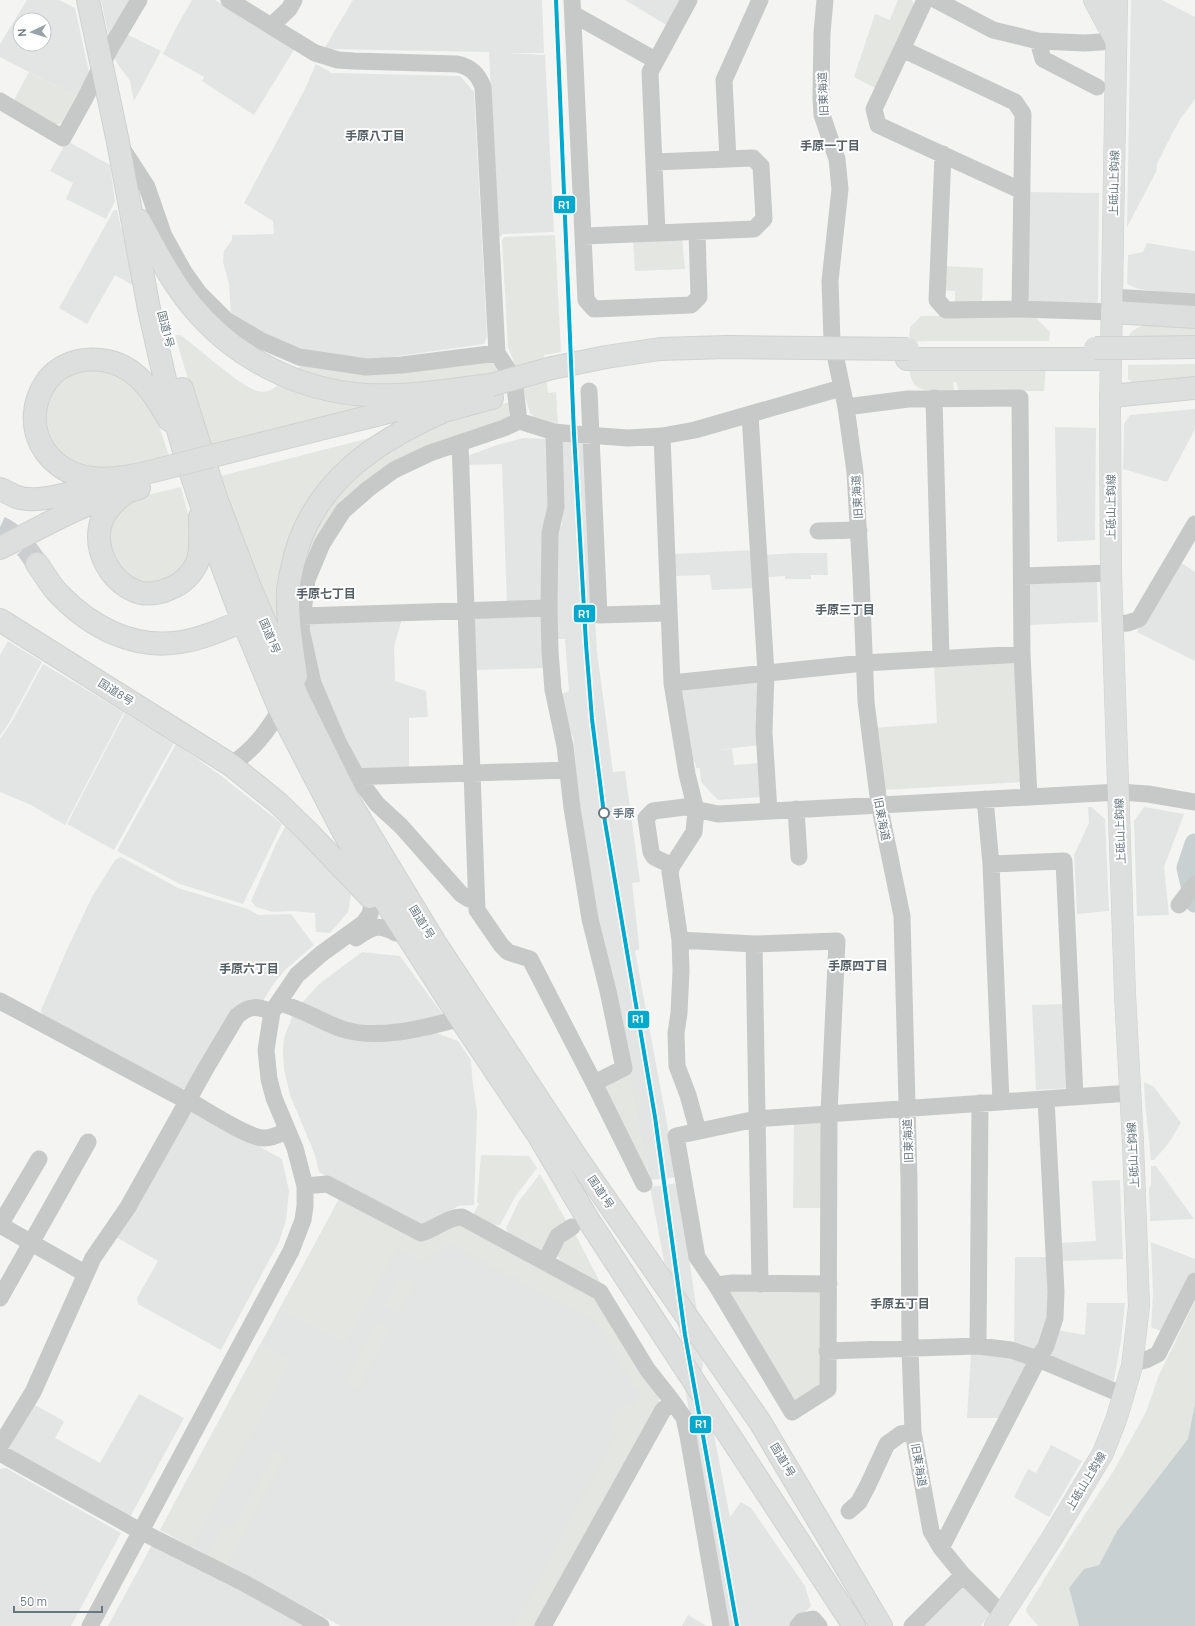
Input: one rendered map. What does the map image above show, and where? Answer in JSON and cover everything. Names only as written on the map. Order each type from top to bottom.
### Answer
[{"type":"highway","name":"国道1号","points":[[88,0],[118,142],[152,324],[170,402],[178,468],[201,504],[252,617],[344,833],[378,900],[537,1133],[590,1221],[854,1626]]},
{"type":"highway","name":"国道1号","points":[[118,142],[172,352],[200,450],[231,538],[252,617]]},
{"type":"highway","points":[[139,220],[175,282],[191,305],[208,324],[227,342],[249,357],[292,379],[314,387],[340,393],[368,395],[492,391]]},
{"type":"highway","points":[[1112,304],[1195,317]]},
{"type":"highway","points":[[290,705],[288,590],[292,565],[299,542],[310,518],[334,485],[356,462],[374,448],[395,435],[440,413],[492,391],[560,366],[660,349],[727,347],[908,354],[1131,353],[1195,358]]},
{"type":"highway","points":[[1131,353],[1195,347]]},
{"type":"highway","points":[[137,482],[91,478],[78,475],[66,470],[54,462],[44,451],[38,438],[35,423],[35,409],[39,394],[46,383],[64,366],[78,361],[92,359],[116,364],[129,370],[150,390],[171,423],[178,468]]},
{"type":"highway","points":[[1111,396],[1195,388]]},
{"type":"highway","points":[[214,463],[492,391]]},
{"type":"highway","points":[[0,548],[137,482],[178,468],[214,463],[440,413]]},
{"type":"highway","points":[[0,489],[18,498],[32,499],[137,482]]},
{"type":"highway","points":[[137,482],[110,508],[100,525],[99,538],[102,555],[113,576],[136,592],[152,593],[164,591],[177,586],[189,574],[197,562],[201,504]]},
{"type":"highway","points":[[37,564],[57,592],[80,614],[106,631],[131,640],[156,643],[181,642],[206,635],[252,617]]},
{"type":"highway","name":"国道8号","points":[[0,620],[231,765],[277,802],[378,900]]},
{"type":"highway","name":"国道1号","points":[[290,705],[347,777],[349,801],[434,941],[579,1161],[760,1422],[881,1626]]},
{"type":"highway","points":[[392,871],[394,884],[393,895],[378,900],[396,933],[532,1136],[561,1173]]},
{"type":"main road","points":[[1094,0],[1116,41]]},
{"type":"main road","name":"上砥山上鈎線","points":[[1004,1622],[1103,1453],[1125,1394],[1133,1364],[1139,1306],[1111,574],[1111,396],[1117,0]]},
{"type":"street","points":[[0,101],[63,138],[102,66],[110,47],[139,0]]},
{"type":"street","points":[[229,0],[314,53],[338,60],[457,64],[465,66],[473,71],[480,79],[483,88],[497,353],[514,379],[519,422]]},
{"type":"street","points":[[271,26],[289,9],[294,0]]},
{"type":"street","points":[[657,233],[650,72],[655,60],[689,0]]},
{"type":"street","points":[[728,159],[724,80],[760,0]]},
{"type":"street","name":"旧東海道","points":[[825,0],[822,33],[820,98],[822,115],[837,159],[840,189],[830,281],[832,340],[846,407],[855,472],[859,530],[866,702],[879,804],[902,916],[910,1223],[910,1348],[913,1432],[931,1531],[941,1548],[1004,1622]]},
{"type":"street","points":[[925,0],[874,109],[878,125],[1022,191]]},
{"type":"street","points":[[936,0],[993,30],[1038,41],[1085,44],[1116,41]]},
{"type":"street","points":[[572,7],[655,60]]},
{"type":"street","points":[[572,7],[586,300],[594,309],[691,305],[699,296],[697,232]]},
{"type":"street","points":[[1038,41],[1043,59],[1097,87]]},
{"type":"street","points":[[902,49],[1015,102],[1023,114],[1020,309]]},
{"type":"street","points":[[118,142],[147,187],[164,236],[184,272],[195,288],[226,320],[262,341],[299,357],[366,367],[402,365],[497,353]]},
{"type":"street","points":[[943,154],[937,300],[946,310],[1020,309],[1112,304],[1195,302]]},
{"type":"street","points":[[584,236],[754,229],[764,220],[761,166],[753,158],[654,162]]},
{"type":"street","points":[[476,900],[469,899],[461,894],[401,826],[347,777],[338,742],[313,683],[301,629],[307,580],[322,544],[343,511],[368,489],[394,470],[430,453],[519,422],[554,432],[591,436],[628,438],[662,436],[695,430],[841,388]]},
{"type":"street","points":[[589,391],[599,615],[669,613]]},
{"type":"street","points":[[934,398],[941,658]]},
{"type":"street","points":[[846,407],[908,399],[1020,398],[1022,654],[1029,797]]},
{"type":"street","points":[[750,415],[766,673],[764,732],[769,811]]},
{"type":"street","points":[[554,432],[556,507],[550,533],[549,608],[553,690],[565,746],[572,808],[590,920],[608,991],[624,1068],[594,1083]]},
{"type":"street","points":[[662,436],[672,683],[687,774],[696,810],[694,832],[671,873],[680,940],[681,971],[679,1013],[676,1033],[677,1066],[688,1095],[698,1131]]},
{"type":"street","points":[[460,443],[477,910],[501,945],[508,952],[530,959],[644,1184]]},
{"type":"street","points":[[1112,624],[1128,623],[1139,619],[1195,524]]},
{"type":"street","points":[[818,531],[859,530]]},
{"type":"street","points":[[1022,576],[1111,574]]},
{"type":"street","points":[[302,616],[549,608]]},
{"type":"street","points":[[672,683],[864,663],[1022,654]]},
{"type":"street","points":[[231,765],[255,746],[290,705]]},
{"type":"street","points":[[347,777],[568,770]]},
{"type":"street","points":[[671,873],[651,852],[646,818],[653,811],[685,807],[718,814],[1119,792],[1148,794],[1195,802]]},
{"type":"street","points":[[985,799],[991,864],[1001,1102]]},
{"type":"street","points":[[796,809],[799,857]]},
{"type":"street","points":[[991,864],[1064,861],[1075,1097]]},
{"type":"street","points":[[1179,905],[1195,884]]},
{"type":"street","points":[[90,1626],[291,1251],[303,1220],[305,1186],[295,1148],[274,1098],[267,1070],[266,1050],[276,1014],[297,975],[321,954],[364,924],[378,900]]},
{"type":"street","points":[[276,1014],[303,980],[370,928],[387,928],[396,933]]},
{"type":"street","points":[[680,940],[754,944],[837,941],[829,1113],[828,1389],[792,1412],[716,1285],[697,1257],[676,1136],[756,1119],[829,1113],[1130,1093]]},
{"type":"street","points":[[754,944],[760,1284]]},
{"type":"street","points":[[0,1001],[193,1103],[253,1137],[265,1138],[287,1131]]},
{"type":"street","points":[[0,1446],[33,1392],[93,1258],[128,1208],[187,1101],[237,1016],[245,1009],[260,1007],[276,1014],[361,1032],[400,1032],[422,1029],[454,1020]]},
{"type":"street","points":[[941,1548],[1046,1346],[1055,1318],[1056,1292],[1046,1099]]},
{"type":"street","points":[[978,1346],[980,1103]]},
{"type":"street","points":[[0,1298],[88,1142]]},
{"type":"street","points":[[39,1160],[0,1225],[86,1274]]},
{"type":"street","points":[[305,1186],[327,1184],[421,1233],[427,1232],[454,1217],[462,1217],[600,1292],[647,1370],[684,1418],[721,1626]]},
{"type":"street","points":[[545,1262],[558,1236],[572,1227]]},
{"type":"street","points":[[1133,1364],[1158,1354],[1195,1281]]},
{"type":"street","points":[[716,1285],[732,1283],[829,1284]]},
{"type":"street","points":[[827,1351],[978,1346],[1011,1350],[1038,1359],[1111,1390],[1125,1394]]},
{"type":"street","points":[[543,1626],[663,1410],[673,1402]]},
{"type":"street","points":[[849,1511],[859,1502],[887,1444],[901,1434],[913,1432]]},
{"type":"street","points":[[0,1454],[140,1531],[244,1583],[321,1626]]},
{"type":"street","points":[[912,1626],[963,1575]]},
{"type":"street","points":[[798,1626],[802,1621],[813,1619],[819,1626]]},
{"type":"shaded area","points":[[27,0],[59,0],[75,8],[89,72],[76,96],[0,57],[0,44],[12,24],[12,52],[52,52],[52,12],[20,12]]},
{"type":"shaded area","points":[[101,0],[132,0],[109,38]]},
{"type":"shaded area","points":[[192,0],[215,0],[295,48],[254,115],[202,81],[204,77],[163,54]]},
{"type":"shaded area","points":[[353,0],[542,0],[544,53],[508,53],[545,55],[554,232],[503,234],[500,237],[498,235],[489,52],[324,49]]},
{"type":"shaded area","points":[[625,0],[683,0],[668,26]]},
{"type":"shaded area","points":[[898,0],[912,0],[915,8],[877,89],[854,77],[875,14],[890,20]]},
{"type":"shaded area","points":[[1131,0],[1162,0],[1195,17],[1195,99],[1181,118],[1172,134],[1157,164],[1156,172],[1127,227]]},
{"type":"shaded area","points":[[124,33],[161,51],[134,101],[130,81],[117,63],[113,53]]},
{"type":"shaded area","points":[[316,64],[332,73],[460,76],[474,92],[487,336],[484,344],[385,358],[354,359],[290,347],[231,316],[229,284],[223,262],[224,251],[232,240],[232,235],[274,234],[273,221],[244,203],[305,89]]},
{"type":"shaded area","points":[[29,72],[76,96],[61,123],[55,125],[13,102]]},
{"type":"shaded area","points":[[67,141],[110,165],[115,201],[106,219],[66,199],[73,183],[50,171]]},
{"type":"shaded area","points":[[1027,192],[1099,193],[1098,302],[1094,305],[1032,304],[1026,296]]},
{"type":"shaded area","points":[[114,210],[117,210],[121,228],[129,241],[136,287],[115,275],[87,324],[59,308]]},
{"type":"shaded area","points":[[555,235],[561,352],[544,355],[548,393],[556,392],[558,425],[538,420],[530,413],[517,370],[508,347],[502,240],[504,237]]},
{"type":"shaded area","points":[[682,238],[685,269],[635,271],[633,240]]},
{"type":"shaded area","points":[[1147,243],[1195,251],[1195,296],[1138,289],[1127,284],[1128,255],[1143,252]]},
{"type":"shaded area","points":[[943,266],[983,268],[982,304],[955,305],[955,291],[942,290]]},
{"type":"shaded area","points":[[1033,315],[1050,332],[1049,341],[909,342],[910,327],[921,316]]},
{"type":"shaded area","points":[[1150,323],[1195,327],[1195,340],[1128,340],[1130,333],[1139,327]]},
{"type":"shaded area","points":[[175,335],[180,335],[233,376],[254,390],[262,392],[268,391],[281,382],[392,404],[209,451]]},
{"type":"shaded area","points":[[490,362],[495,365],[502,375],[390,392],[293,372],[306,364]]},
{"type":"shaded area","points":[[1195,364],[1195,382],[1136,385],[1128,379],[1128,365]]},
{"type":"shaded area","points":[[1046,365],[1044,391],[959,391],[956,382],[953,382],[954,390],[923,390],[914,383],[909,366]]},
{"type":"shaded area","points":[[94,367],[129,378],[153,409],[171,461],[136,470],[76,467],[49,442],[43,416],[49,394],[67,374]]},
{"type":"shaded area","points":[[510,402],[509,416],[505,421],[363,488],[300,576],[312,538],[333,500],[348,484],[378,457],[446,421]]},
{"type":"shaded area","points":[[1195,409],[1195,429],[1167,482],[1123,469],[1124,424],[1130,415]]},
{"type":"shaded area","points":[[1055,427],[1096,428],[1095,540],[1057,542]]},
{"type":"shaded area","points":[[378,436],[321,491],[281,642],[217,477]]},
{"type":"shaded area","points":[[523,438],[548,439],[550,509],[543,600],[507,605],[502,464],[467,465],[467,461],[470,455],[497,445]]},
{"type":"shaded area","points":[[558,439],[585,442],[597,652],[613,772],[625,771],[640,882],[632,883],[639,944],[639,949],[635,951],[677,1177],[650,1180],[593,912],[583,836],[573,736],[567,726],[562,694],[569,691],[565,639],[556,639],[556,526],[562,525]]},
{"type":"shaded area","points":[[181,487],[190,522],[192,547],[186,562],[176,574],[159,583],[139,583],[115,569],[105,534],[108,523],[127,504],[147,495]]},
{"type":"shaded area","points":[[753,550],[755,588],[712,590],[710,575],[674,576],[673,554]]},
{"type":"shaded area","points":[[827,553],[828,575],[811,575],[811,579],[785,579],[785,576],[765,577],[764,555]]},
{"type":"shaded area","points":[[1180,562],[1195,572],[1195,661],[1137,632]]},
{"type":"shaded area","points":[[1097,579],[1098,622],[1027,625],[1027,584]]},
{"type":"shaded area","points":[[540,615],[544,617],[546,668],[474,670],[473,621],[477,616]]},
{"type":"shaded area","points":[[402,619],[394,646],[395,681],[426,691],[428,717],[409,718],[409,769],[361,770],[324,699],[307,627],[311,622]]},
{"type":"shaded area","points":[[8,641],[42,662],[9,723],[0,736],[0,655]]},
{"type":"shaded area","points":[[1014,660],[1022,782],[883,790],[875,728],[937,723],[934,664]]},
{"type":"shaded area","points":[[43,664],[124,712],[65,825],[31,805],[0,792],[0,739],[11,723]]},
{"type":"shaded area","points":[[756,679],[761,683],[760,745],[717,750],[732,749],[734,765],[760,763],[762,797],[718,800],[701,782],[700,768],[696,768],[695,762],[691,761],[679,692],[682,687]]},
{"type":"shaded area","points":[[125,713],[174,743],[114,850],[67,824]]},
{"type":"shaded area","points":[[176,744],[220,775],[282,824],[243,904],[180,884],[117,851]]},
{"type":"shaded area","points":[[1088,807],[1091,807],[1105,819],[1109,911],[1077,914],[1074,855],[1089,823]]},
{"type":"shaded area","points":[[1144,807],[1184,814],[1164,867],[1169,915],[1137,916],[1134,821]]},
{"type":"shaded area","points":[[286,825],[345,883],[342,885],[351,895],[348,912],[330,933],[316,932],[315,913],[292,911],[273,912],[256,907],[251,901]]},
{"type":"shaded area","points":[[121,857],[178,888],[248,909],[258,915],[291,914],[314,945],[284,971],[272,986],[263,1001],[248,1002],[188,1087],[178,1090],[43,1016],[41,1010],[69,945],[92,897],[115,860]]},
{"type":"shaded area","points":[[362,952],[400,956],[443,1015],[412,1025],[354,1026],[300,1005],[319,984]]},
{"type":"shaded area","points":[[1066,1004],[1071,1088],[1036,1090],[1032,1005]]},
{"type":"shaded area","points":[[293,1014],[304,1018],[436,1033],[458,1041],[471,1060],[477,1112],[474,1205],[458,1206],[428,1224],[418,1226],[319,1172],[315,1155],[290,1095],[284,1069],[284,1038]]},
{"type":"shaded area","points":[[630,1071],[649,1178],[604,1089],[605,1083]]},
{"type":"shaded area","points":[[1144,1082],[1154,1087],[1181,1123],[1168,1144],[1154,1160],[1151,1160]]},
{"type":"shaded area","points":[[194,1110],[282,1159],[289,1191],[286,1220],[279,1242],[221,1350],[138,1304],[137,1298],[158,1261],[116,1237],[138,1207],[190,1111]]},
{"type":"shaded area","points":[[820,1120],[823,1123],[824,1208],[793,1208],[794,1122]]},
{"type":"shaded area","points":[[481,1155],[529,1156],[537,1168],[515,1197],[500,1225],[491,1225],[473,1215],[479,1204],[477,1202]]},
{"type":"shaded area","points":[[1151,1166],[1156,1166],[1194,1219],[1150,1221],[1149,1189],[1151,1185]]},
{"type":"shaded area","points":[[540,1174],[568,1224],[546,1248],[536,1251],[511,1238],[506,1228],[519,1201]]},
{"type":"shaded area","points":[[1120,1180],[1123,1259],[1060,1261],[1059,1243],[1096,1241],[1092,1181]]},
{"type":"shaded area","points":[[678,1183],[697,1312],[703,1364],[701,1378],[712,1424],[730,1517],[741,1502],[751,1508],[805,1586],[811,1606],[791,1626],[727,1626],[685,1388],[689,1385],[684,1351],[676,1319],[669,1270],[664,1261],[650,1187]]},
{"type":"shaded area","points":[[340,1197],[423,1242],[453,1223],[595,1299],[638,1372],[658,1395],[536,1626],[341,1626],[160,1530]]},
{"type":"shaded area","points":[[340,1197],[423,1242],[453,1223],[462,1224],[595,1299],[638,1372],[658,1395],[660,1407],[536,1626],[514,1626],[617,1433],[608,1427],[620,1406],[622,1407],[624,1403],[634,1407],[642,1392],[632,1386],[633,1384],[596,1322],[450,1244],[423,1261],[397,1248],[346,1342],[343,1342],[279,1309],[286,1297],[289,1296]]},
{"type":"shaded area","points":[[574,1232],[600,1282],[560,1261],[556,1252],[560,1245]]},
{"type":"shaded area","points":[[1151,1242],[1195,1259],[1195,1272],[1186,1286],[1163,1332],[1151,1327],[1153,1294]]},
{"type":"shaded area","points":[[1015,1257],[1050,1257],[1051,1300],[1038,1350],[1014,1346]]},
{"type":"shaded area","points":[[405,1279],[415,1283],[399,1313],[386,1305],[398,1282]]},
{"type":"shaded area","points":[[730,1289],[818,1290],[822,1293],[822,1385],[795,1404],[727,1293]]},
{"type":"shaded area","points":[[1195,1301],[1195,1404],[1189,1439],[1117,1531],[1099,1565],[1084,1569],[1069,1588],[1079,1626],[1038,1626],[1027,1613],[1026,1609],[1070,1537],[1113,1472],[1146,1412],[1159,1375]]},
{"type":"shaded area","points":[[1087,1303],[1125,1303],[1121,1341],[1113,1385],[1048,1355],[1057,1330],[1085,1335]]},
{"type":"shaded area","points":[[377,1322],[390,1329],[358,1388],[345,1381]]},
{"type":"shaded area","points":[[260,1344],[291,1361],[191,1547],[160,1530]]},
{"type":"shaded area","points":[[971,1352],[1027,1361],[1029,1367],[1002,1418],[967,1418]]},
{"type":"shaded area","points":[[139,1394],[184,1418],[129,1519],[10,1453],[8,1445],[33,1404],[64,1422],[55,1438],[100,1463]]},
{"type":"shaded area","points":[[1195,1404],[1195,1626],[1079,1626],[1069,1588],[1084,1569],[1099,1565],[1117,1531],[1188,1439]]},
{"type":"shaded area","points":[[1051,1445],[1082,1461],[1049,1517],[1014,1497],[1028,1469],[1036,1473]]},
{"type":"shaded area","points":[[275,1451],[285,1456],[227,1566],[207,1556],[224,1525],[233,1529]]},
{"type":"shaded area","points":[[6,1468],[121,1533],[71,1626],[0,1626],[0,1469]]},
{"type":"shaded area","points":[[152,1545],[201,1569],[306,1626],[108,1626]]},
{"type":"shaded area","points":[[961,1582],[992,1610],[981,1626],[918,1626]]},
{"type":"shaded area","points":[[688,1615],[707,1626],[682,1626]]},
{"type":"waterway","points":[[1195,844],[1187,868],[1195,902]]},
{"type":"tunnel","points":[[0,527],[12,534],[21,542],[37,564]]},
{"type":"transit line","name":"R1","points":[[556,0],[574,434],[586,644],[592,719],[605,822],[655,1117],[685,1335],[737,1626]]},
{"type":"place","name":"手原","points":[[604,813]]},
{"type":"district","name":"手原八丁目","points":[[375,136]]},
{"type":"district","name":"手原一丁目","points":[[830,146]]},
{"type":"district","name":"手原七丁目","points":[[326,594]]},
{"type":"district","name":"手原三丁目","points":[[845,610]]},
{"type":"district","name":"手原四丁目","points":[[858,966]]},
{"type":"district","name":"手原六丁目","points":[[249,969]]},
{"type":"district","name":"手原五丁目","points":[[900,1304]]}]
